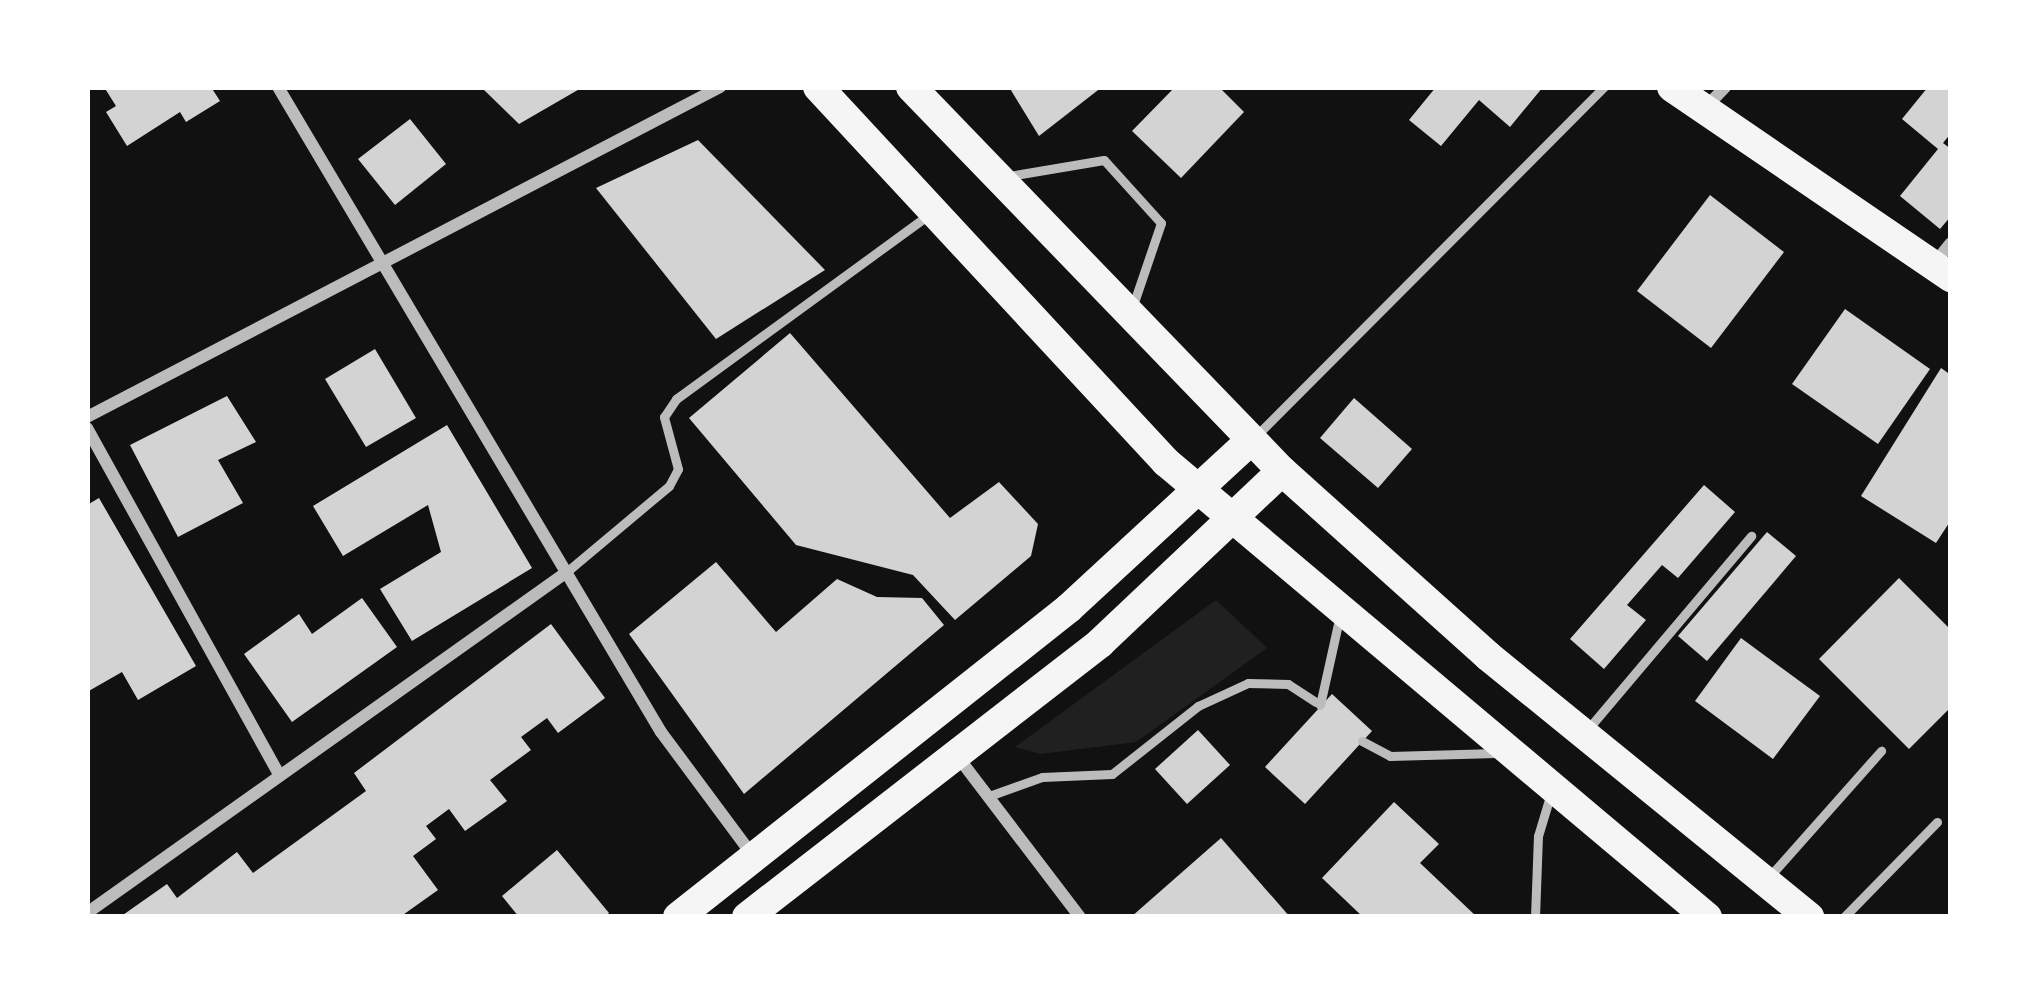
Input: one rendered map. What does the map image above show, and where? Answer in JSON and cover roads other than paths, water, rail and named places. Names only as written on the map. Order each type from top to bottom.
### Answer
[{"type":"main road","points":[[818,87],[930,214],[1200,492],[1551,793],[1707,917]]},
{"type":"main road","points":[[911,87],[1129,319],[1282,471],[1583,734],[1808,917]]},
{"type":"main road","points":[[1672,87],[1715,98],[1945,262]]},
{"type":"main road","points":[[678,917],[1069,608],[1250,441]]},
{"type":"main road","points":[[747,917],[1100,644],[1282,471]]},
{"type":"street","points":[[278,87],[661,732],[754,858]]},
{"type":"street","points":[[87,416],[381,258],[720,87]]},
{"type":"street","points":[[87,428],[278,773]]},
{"type":"street","points":[[87,913],[564,574]]},
{"type":"street","points":[[958,757],[1080,917]]},
{"type":"lane","points":[[1250,441],[1604,87]]},
{"type":"lane","points":[[995,178],[1103,160],[1162,223],[1129,319]]},
{"type":"lane","points":[[564,574],[669,486],[678,469],[664,417],[676,399],[930,214]]},
{"type":"lane","points":[[1583,734],[1751,536]]},
{"type":"lane","points":[[989,796],[1042,776],[1112,774],[1198,706],[1248,682],[1288,684],[1319,704],[1340,613]]},
{"type":"lane","points":[[1362,741],[1390,756],[1505,753]]},
{"type":"lane","points":[[1765,882],[1881,751]]},
{"type":"lane","points":[[1535,917],[1538,836],[1551,793]]},
{"type":"lane","points":[[1844,917],[1936,822]]}]
